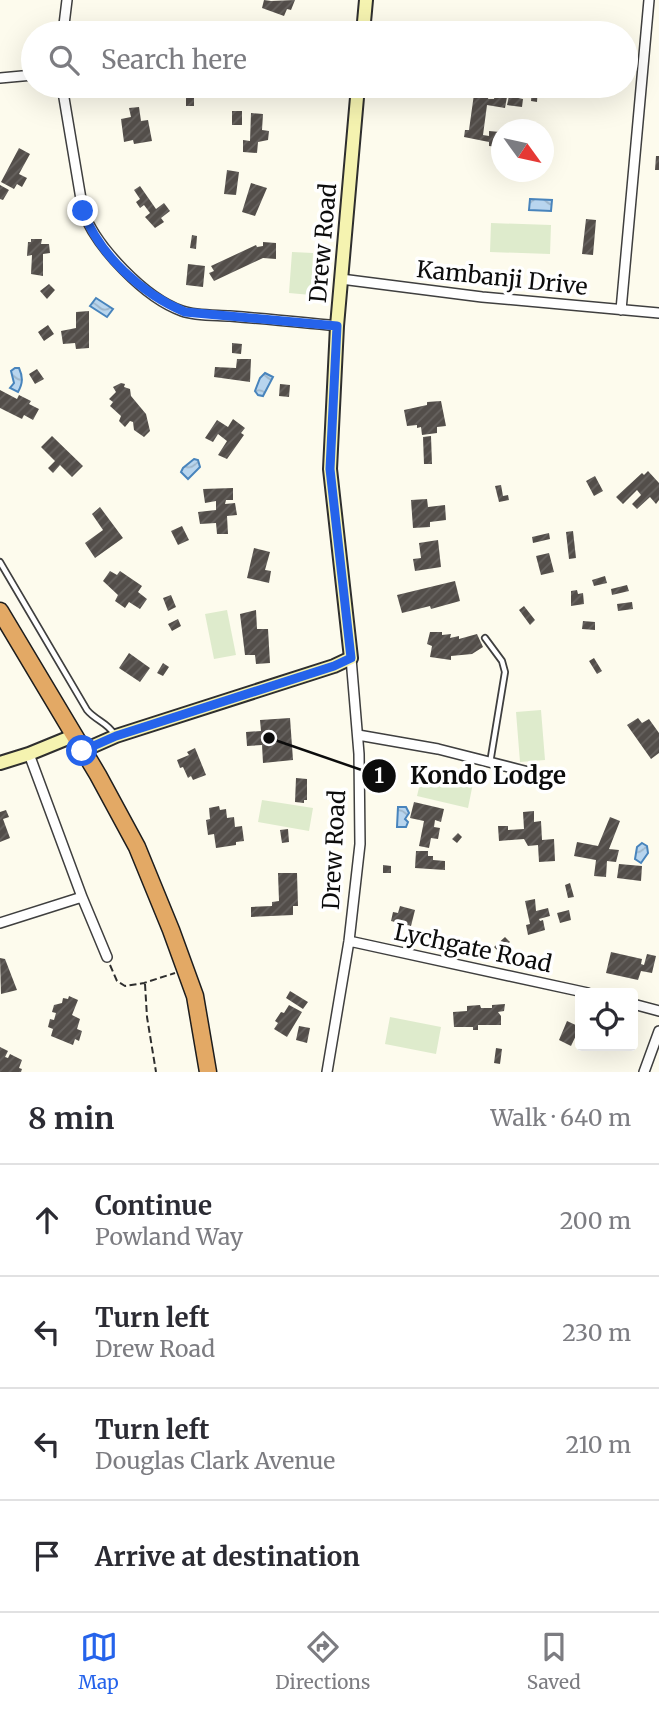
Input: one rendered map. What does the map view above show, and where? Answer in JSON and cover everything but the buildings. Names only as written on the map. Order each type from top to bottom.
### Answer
[{"type":"highway","points":[[0,611],[137,847],[195,996],[208,1072]]},
{"type":"street","points":[[64,21],[67,0]]},
{"type":"street","points":[[364,21],[366,0]]},
{"type":"street","points":[[621,310],[649,0]]},
{"type":"street","points":[[0,78],[21,76]]},
{"type":"street","points":[[64,98],[83,211],[88,225],[103,248],[124,271],[170,306],[185,312],[337,326]]},
{"type":"street","name":"Drew Road","points":[[327,1072],[349,941],[360,844],[358,734],[330,469],[337,326],[357,98]]},
{"type":"street","name":"Kambanji Drive","points":[[341,279],[482,297],[659,313]]},
{"type":"street","points":[[82,751],[116,736],[334,666],[351,658]]},
{"type":"street","points":[[358,734],[438,749],[560,780]]},
{"type":"street","points":[[0,763],[73,736]]},
{"type":"street","points":[[29,754],[107,957]]},
{"type":"street","points":[[0,923],[82,897]]},
{"type":"street","name":"Lychgate Road","points":[[349,941],[575,990]]},
{"type":"street","points":[[638,1005],[659,1011]]},
{"type":"street","points":[[644,1072],[659,1031]]},
{"type":"lane","points":[[0,562],[87,710],[96,720],[110,726],[116,736]]},
{"type":"lane","points":[[485,638],[502,661],[505,672],[490,764]]},
{"type":"path","points":[[107,957],[117,981],[125,986],[145,983],[186,970]]},
{"type":"path","points":[[145,983],[147,1017],[156,1072]]},
{"type":"green space","points":[[491,223],[551,225],[550,254],[490,252]]},
{"type":"green space","points":[[292,252],[313,253],[311,295],[289,293]]},
{"type":"green space","points":[[227,610],[236,655],[214,659],[205,614]]},
{"type":"green space","points":[[541,710],[545,760],[520,762],[516,712]]},
{"type":"green space","points":[[423,771],[473,783],[468,808],[417,796]]},
{"type":"green space","points":[[262,800],[313,808],[309,831],[258,822]]},
{"type":"green space","points":[[390,1017],[441,1027],[436,1054],[385,1044]]},
{"type":"water","points":[[530,199],[552,200],[551,211],[529,210]]},
{"type":"water","points":[[96,298],[113,309],[107,317],[90,306]]},
{"type":"water","points":[[19,368],[22,377],[18,392],[10,388],[14,383],[11,371]]},
{"type":"water","points":[[265,373],[273,377],[263,396],[258,395],[255,391]]},
{"type":"water","points":[[194,459],[198,460],[200,467],[188,479],[181,472]]},
{"type":"water","points":[[398,807],[406,807],[409,813],[405,819],[408,822],[406,827],[397,827]]},
{"type":"water","points":[[642,843],[647,846],[648,853],[641,863],[635,859],[637,847]]},
{"type":"place","name":"Kondo Lodge","points":[[269,738]]},
{"type":"route","points":[[82,751],[116,736],[334,666],[351,658],[330,469],[337,326],[185,312],[170,306],[124,271],[103,248],[88,225],[83,211]]}]
